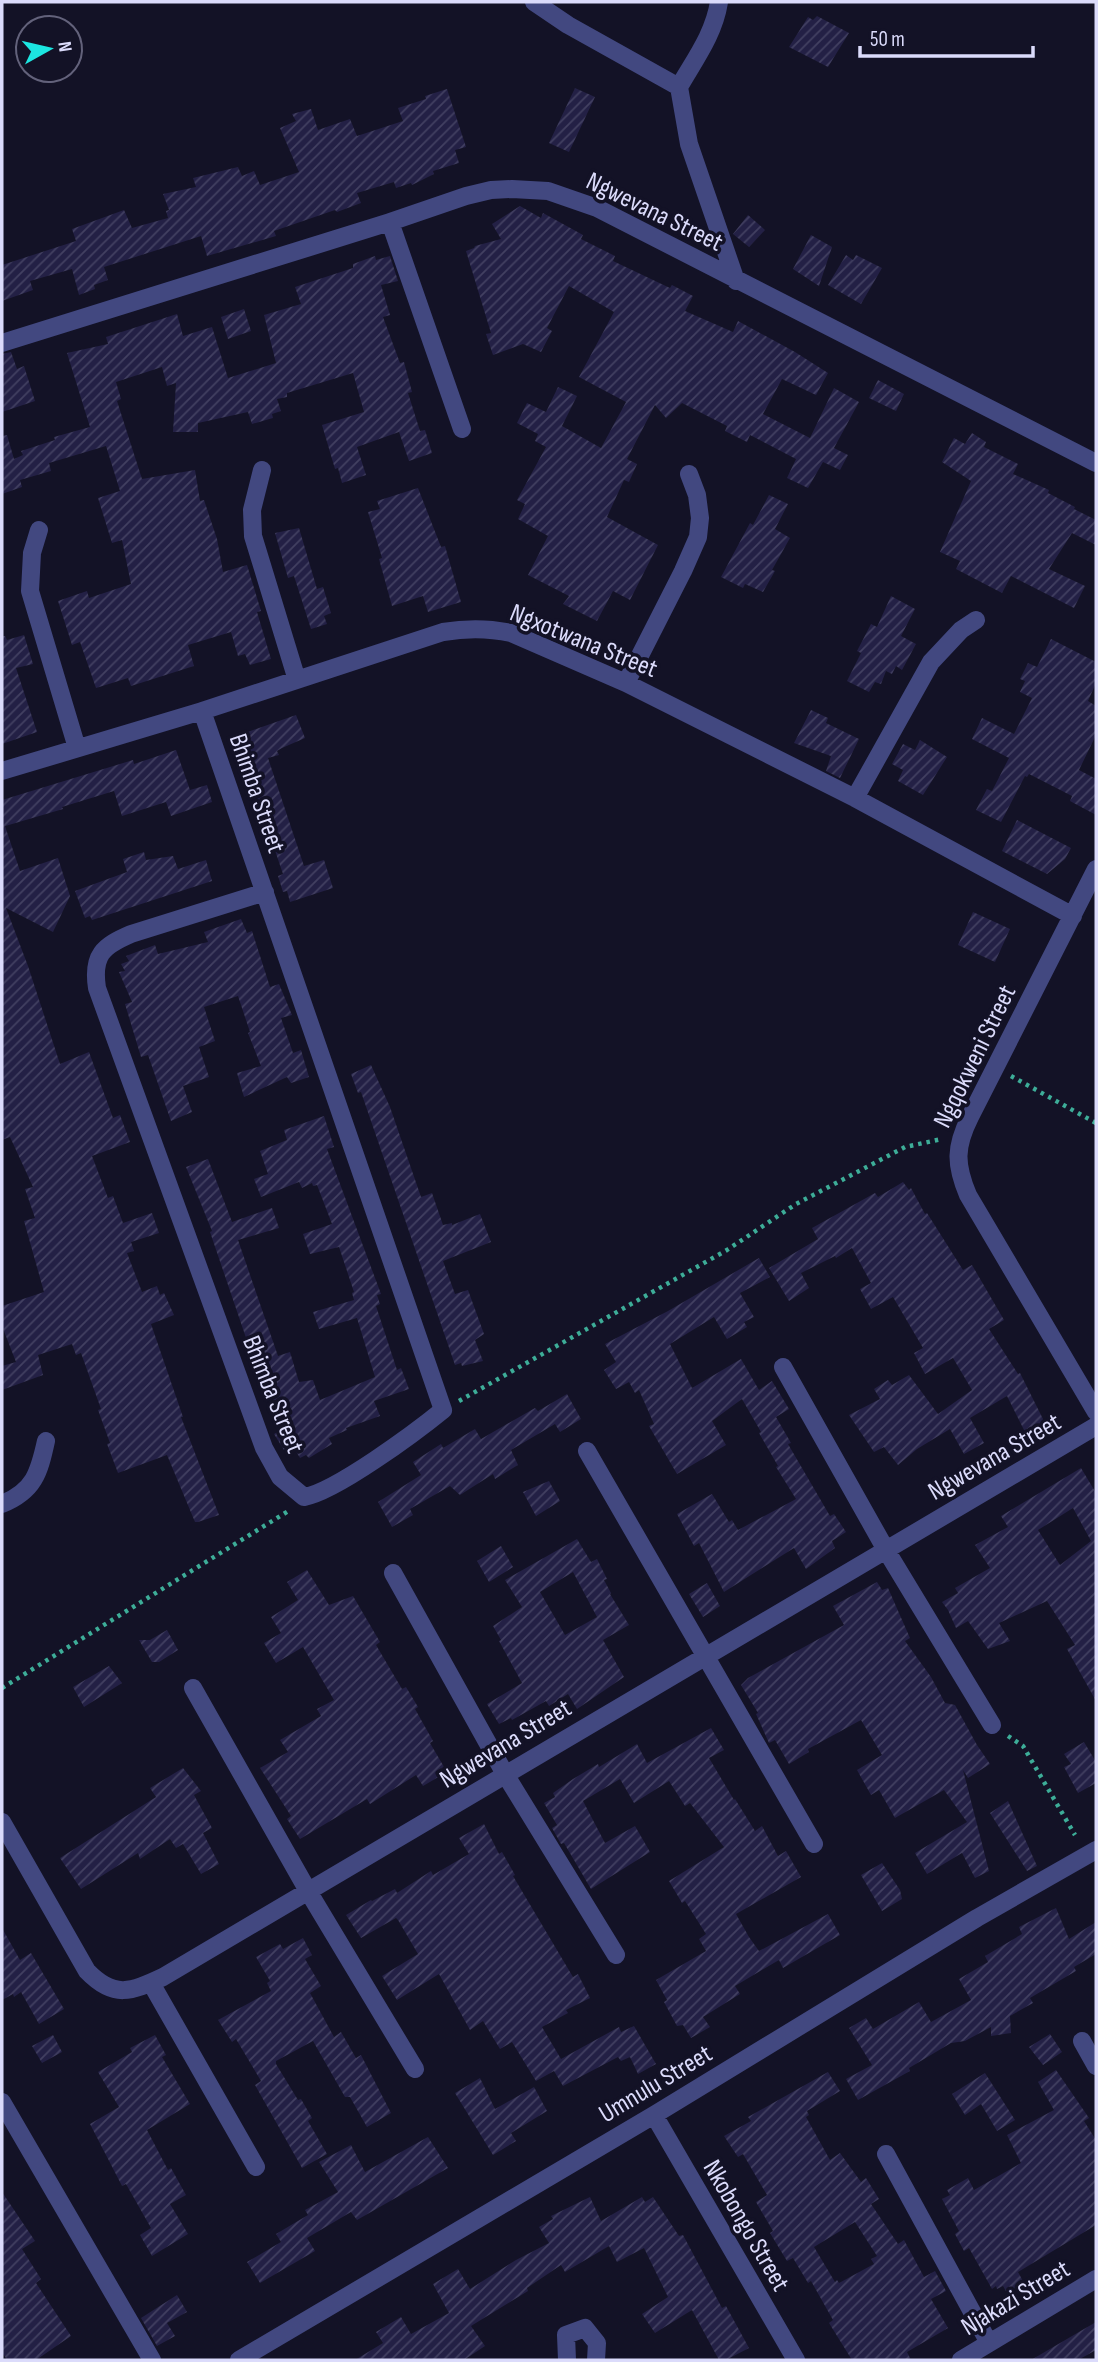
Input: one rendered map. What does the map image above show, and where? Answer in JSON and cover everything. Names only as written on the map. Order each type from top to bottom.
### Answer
[{"type":"street","points":[[534,2],[568,25],[679,87]]},
{"type":"street","points":[[719,2],[716,20],[708,38],[679,87],[689,145],[736,281]]},
{"type":"street","name":"Ngwevana Street","points":[[2,343],[390,222],[466,195],[491,190],[548,191],[597,208],[1096,463]]},
{"type":"street","points":[[390,222],[463,429]]},
{"type":"street","points":[[262,470],[252,510],[253,536],[296,680]]},
{"type":"street","points":[[626,683],[698,537],[700,518],[697,495],[689,474]]},
{"type":"street","points":[[38,530],[32,553],[30,591],[77,748]]},
{"type":"street","points":[[855,798],[931,662],[961,630],[976,620]]},
{"type":"street","name":"Ngxotwana Street","points":[[2,771],[202,711],[443,632],[468,628],[494,629],[511,633],[626,683],[855,798],[1073,915]]},
{"type":"street","name":"Bhimba Street","points":[[202,711],[443,1410]]},
{"type":"street","name":"Ngqokweni Street","points":[[1096,869],[961,1135],[958,1155],[959,1173],[968,1195],[1096,1412]]},
{"type":"street","name":"Bhimba Street","points":[[265,892],[112,942],[105,947],[96,963],[95,974],[97,988],[264,1448],[280,1477],[291,1488],[304,1497],[313,1495]]},
{"type":"street","points":[[783,1367],[886,1550],[992,1725]]},
{"type":"street","points":[[313,1495],[398,1443],[443,1410]]},
{"type":"street","name":"Ngwevana Street","points":[[2,1822],[87,1971],[108,1989],[138,1989],[1096,1426]]},
{"type":"street","points":[[2,1504],[27,1489],[35,1479],[40,1470],[46,1441]]},
{"type":"street","points":[[587,1451],[814,1844]]},
{"type":"street","points":[[393,1573],[505,1774],[616,1955]]},
{"type":"street","points":[[193,1688],[308,1891],[415,2069]]},
{"type":"street","name":"Umnulu Street","points":[[239,2360],[654,2115],[977,1918],[1096,1850]]},
{"type":"street","points":[[151,1983],[256,2166]]},
{"type":"street","points":[[1082,2041],[1096,2066]]},
{"type":"street","points":[[2,2102],[152,2360]]},
{"type":"street","name":"Nkobongo Street","points":[[654,2115],[796,2360]]},
{"type":"street","points":[[886,2154],[989,2343]]},
{"type":"street","name":"Njakazi Street","points":[[961,2360],[1096,2279]]},
{"type":"street","points":[[567,2360],[566,2335],[584,2328],[597,2343],[596,2360]]},
{"type":"path","points":[[995,1068],[1096,1123]]},
{"type":"path","points":[[443,1410],[727,1250],[796,1203],[905,1147],[961,1135]]},
{"type":"path","points":[[2,1688],[313,1495]]},
{"type":"path","points":[[992,1725],[1023,1746],[1075,1835]]},
{"type":"building","points":[[817,16],[849,33],[828,67],[789,47],[808,17],[813,20]]},
{"type":"building","points":[[575,88],[595,97],[569,152],[549,143]]},
{"type":"building","points":[[447,89],[466,147],[455,150],[459,163],[433,171],[434,174],[412,185],[411,183],[396,188],[394,182],[357,193],[361,203],[274,231],[276,236],[207,256],[201,236],[104,267],[108,280],[79,295],[72,269],[30,281],[33,290],[2,301],[2,265],[76,241],[72,229],[124,210],[132,228],[168,218],[166,211],[169,210],[163,194],[196,187],[193,178],[238,167],[242,176],[254,171],[260,185],[299,172],[280,128],[296,121],[292,114],[311,109],[318,130],[350,119],[357,136],[403,121],[398,108]]},
{"type":"building","points":[[520,206],[541,218],[543,213],[583,235],[581,239],[615,256],[613,261],[693,296],[685,311],[733,332],[738,321],[828,373],[816,395],[782,379],[763,414],[810,438],[834,388],[859,402],[834,448],[848,455],[840,470],[823,462],[808,488],[787,478],[796,459],[750,435],[747,442],[725,431],[727,426],[682,403],[666,418],[655,405],[627,459],[637,464],[629,482],[624,480],[607,517],[658,545],[630,600],[613,591],[597,621],[563,604],[569,596],[528,575],[548,536],[518,519],[525,504],[517,500],[546,447],[535,441],[538,434],[517,423],[527,403],[546,412],[558,387],[577,396],[562,426],[601,448],[626,402],[579,377],[614,312],[569,286],[547,328],[552,331],[541,352],[523,344],[493,355],[486,334],[491,333],[466,251],[501,239],[492,224]]},
{"type":"building","points":[[748,215],[765,230],[749,247],[733,234]]},
{"type":"building","points":[[811,235],[832,247],[819,286],[793,269]]},
{"type":"building","points":[[846,255],[853,260],[856,255],[882,268],[861,304],[828,285]]},
{"type":"building","points":[[375,256],[376,260],[390,256],[398,281],[381,285],[390,315],[383,317],[400,363],[404,362],[412,392],[408,393],[420,431],[425,430],[432,453],[409,461],[399,432],[357,447],[366,475],[342,483],[322,425],[364,412],[353,373],[287,393],[287,397],[277,399],[281,411],[272,414],[273,418],[252,424],[248,412],[198,423],[198,432],[173,432],[176,383],[167,386],[162,367],[116,382],[121,399],[117,401],[142,479],[195,470],[200,501],[204,500],[217,539],[223,572],[247,565],[261,611],[257,612],[271,659],[250,665],[245,654],[238,656],[231,632],[188,645],[194,666],[131,686],[128,678],[96,688],[80,642],[72,645],[58,601],[87,591],[89,598],[131,584],[122,540],[112,543],[98,498],[120,491],[106,446],[49,463],[51,471],[20,480],[22,487],[2,494],[2,436],[7,435],[14,459],[23,455],[21,451],[55,440],[54,437],[90,427],[67,353],[108,344],[106,337],[177,314],[183,336],[212,327],[228,378],[276,363],[264,315],[301,304],[295,287],[353,268],[353,264]]},
{"type":"building","points":[[244,309],[251,331],[228,339],[221,317]]},
{"type":"building","points":[[11,352],[17,369],[24,366],[35,401],[2,412],[2,354]]},
{"type":"building","points":[[878,380],[904,394],[896,411],[869,398]]},
{"type":"building","points":[[972,433],[986,442],[984,447],[1018,464],[1013,474],[1049,490],[1048,493],[1096,520],[1096,545],[1072,533],[1049,569],[1085,586],[1074,608],[1011,576],[1002,593],[956,569],[960,561],[940,552],[971,481],[942,462],[954,438],[965,444]]},
{"type":"building","points":[[418,488],[441,547],[445,546],[461,602],[428,612],[423,596],[392,606],[379,559],[382,558],[368,512],[380,509],[377,501]]},
{"type":"building","points":[[769,495],[788,504],[775,529],[790,538],[763,592],[745,584],[743,588],[721,577],[750,523],[753,525]]},
{"type":"building","points":[[299,528],[317,589],[323,587],[331,613],[324,616],[327,624],[311,629],[294,576],[288,578],[275,533]]},
{"type":"building","points":[[891,596],[915,609],[901,636],[916,644],[902,670],[896,666],[892,674],[886,671],[881,684],[875,682],[869,692],[847,681],[861,653],[857,651],[871,624],[877,627]]},
{"type":"building","points":[[24,635],[33,664],[16,668],[37,732],[2,744],[2,636],[7,640]]},
{"type":"building","points":[[1051,639],[1096,662],[1096,683],[1088,701],[1096,706],[1096,735],[1079,770],[1096,779],[1096,815],[1070,801],[1072,796],[1029,774],[1025,776],[1001,822],[976,810],[987,789],[992,791],[1009,758],[972,739],[982,718],[1014,734],[1032,698],[1020,692],[1025,681],[1020,679],[1028,663],[1037,667]]},
{"type":"building","points":[[811,710],[828,718],[826,723],[859,739],[840,778],[826,771],[831,756],[794,743]]},
{"type":"building","points":[[296,715],[305,738],[277,751],[279,755],[268,758],[304,866],[324,860],[333,888],[290,902],[287,891],[283,892],[278,876],[283,874],[236,736]]},
{"type":"building","points":[[920,740],[947,757],[923,795],[898,781],[903,770],[892,764],[903,744],[915,750]]},
{"type":"building","points":[[176,750],[190,790],[207,785],[212,802],[171,816],[166,802],[122,816],[114,791],[2,827],[2,800],[133,760],[134,764]]},
{"type":"building","points":[[1017,820],[1071,848],[1065,859],[1047,874],[1002,851]]},
{"type":"building","points":[[5,826],[20,871],[58,858],[70,896],[53,932],[6,908],[60,1064],[89,1052],[113,1118],[120,1115],[130,1142],[92,1156],[108,1198],[113,1196],[123,1223],[152,1213],[159,1233],[131,1242],[134,1251],[127,1253],[142,1292],[157,1286],[160,1295],[164,1293],[174,1315],[151,1324],[181,1417],[219,1515],[198,1522],[195,1522],[167,1455],[118,1473],[107,1444],[110,1443],[98,1410],[101,1409],[81,1353],[76,1355],[72,1344],[38,1355],[43,1375],[2,1390],[2,1366],[16,1362],[2,1326],[2,1306],[44,1292],[24,1221],[35,1218],[25,1189],[33,1187],[10,1137],[2,1140],[2,827]]},
{"type":"building","points":[[144,852],[146,860],[173,856],[178,869],[206,860],[212,881],[92,920],[90,916],[85,918],[75,891],[127,872],[123,859]]},
{"type":"building","points":[[973,912],[1010,929],[995,962],[958,945]]},
{"type":"building","points":[[241,919],[247,933],[252,931],[270,987],[279,984],[292,1015],[281,1018],[293,1053],[301,1050],[309,1077],[291,1083],[287,1077],[244,1097],[237,1073],[261,1066],[238,996],[204,1007],[215,1041],[199,1047],[209,1077],[183,1086],[192,1112],[171,1121],[148,1055],[141,1057],[125,1004],[132,1002],[119,972],[125,971],[121,964],[129,961],[126,956],[155,945],[158,954],[208,942],[204,932]]},
{"type":"building","points":[[371,1065],[390,1107],[421,1197],[432,1193],[443,1225],[452,1225],[480,1214],[491,1242],[443,1261],[455,1294],[468,1290],[484,1334],[475,1340],[483,1361],[455,1365],[361,1092],[358,1093],[351,1074]]},
{"type":"building","points":[[324,1116],[334,1147],[327,1149],[381,1294],[377,1295],[380,1304],[376,1306],[397,1370],[401,1368],[409,1389],[374,1401],[380,1416],[346,1428],[347,1430],[329,1438],[332,1444],[309,1458],[306,1455],[300,1458],[292,1445],[284,1450],[274,1434],[281,1430],[261,1382],[210,1232],[212,1231],[186,1167],[208,1159],[232,1222],[272,1208],[279,1228],[238,1240],[278,1356],[290,1352],[299,1382],[313,1380],[320,1400],[375,1377],[357,1318],[319,1329],[313,1312],[354,1300],[354,1292],[339,1247],[310,1254],[303,1234],[332,1224],[317,1185],[313,1186],[312,1183],[302,1188],[299,1182],[261,1197],[254,1179],[268,1174],[260,1151],[287,1140],[284,1130]]},
{"type":"building","points":[[903,1182],[909,1190],[911,1188],[925,1214],[927,1213],[963,1270],[972,1265],[1004,1320],[989,1329],[1018,1374],[1020,1373],[1045,1423],[1025,1432],[1007,1396],[970,1418],[984,1443],[964,1454],[950,1429],[917,1449],[898,1465],[884,1447],[874,1452],[849,1415],[880,1399],[874,1389],[888,1380],[892,1385],[909,1375],[938,1414],[972,1390],[953,1358],[925,1374],[914,1353],[923,1348],[893,1297],[871,1309],[860,1289],[871,1283],[852,1248],[801,1273],[809,1288],[789,1301],[769,1268],[818,1239],[812,1228],[875,1193],[878,1197]]},
{"type":"building","points":[[759,1258],[770,1277],[740,1293],[754,1317],[744,1322],[747,1327],[727,1339],[714,1317],[670,1344],[692,1388],[741,1359],[759,1390],[772,1381],[789,1409],[776,1417],[791,1443],[788,1444],[830,1516],[834,1514],[846,1532],[832,1541],[835,1548],[806,1569],[794,1548],[724,1592],[699,1543],[694,1546],[677,1514],[712,1494],[729,1522],[732,1520],[738,1530],[796,1499],[776,1467],[778,1466],[742,1399],[712,1421],[726,1445],[677,1474],[649,1426],[654,1424],[639,1390],[635,1393],[629,1382],[616,1389],[604,1370],[616,1362],[605,1344]]},
{"type":"building","points":[[567,1394],[581,1419],[560,1432],[555,1424],[511,1450],[518,1465],[495,1479],[493,1474],[460,1495],[450,1486],[410,1509],[413,1515],[392,1527],[378,1502],[421,1475],[413,1462],[441,1444],[443,1448],[475,1429],[481,1439],[535,1408],[538,1411]]},
{"type":"building","points":[[1081,1468],[1096,1493],[1096,1701],[1067,1649],[1075,1645],[1047,1601],[999,1623],[1010,1641],[988,1649],[968,1621],[956,1628],[942,1602],[958,1593],[955,1588],[990,1568],[975,1545],[1008,1527],[1001,1516]],"holes":[[[1073,1508],[1091,1541],[1060,1565],[1038,1530]]]},
{"type":"building","points":[[549,1481],[560,1501],[536,1516],[523,1492]]},
{"type":"building","points":[[577,1539],[591,1562],[597,1559],[607,1579],[604,1580],[610,1594],[629,1625],[603,1640],[624,1677],[577,1709],[568,1694],[549,1706],[546,1701],[512,1720],[511,1718],[499,1724],[487,1704],[522,1683],[493,1626],[522,1607],[505,1580]],"holes":[[[573,1572],[597,1617],[565,1635],[540,1592]]]},
{"type":"building","points":[[501,1546],[513,1567],[489,1582],[477,1561]]},
{"type":"building","points":[[307,1570],[329,1605],[353,1596],[380,1642],[376,1645],[402,1689],[406,1687],[418,1707],[415,1709],[433,1741],[430,1743],[447,1772],[423,1786],[416,1775],[370,1804],[367,1799],[300,1839],[287,1819],[291,1816],[260,1768],[288,1752],[280,1740],[321,1716],[317,1709],[334,1700],[303,1647],[276,1663],[264,1643],[281,1633],[271,1617],[298,1600],[287,1582]]},
{"type":"building","points":[[877,1582],[882,1590],[888,1588],[910,1638],[905,1641],[931,1677],[945,1703],[955,1705],[990,1764],[968,1778],[963,1770],[989,1871],[975,1878],[962,1853],[927,1874],[915,1853],[967,1822],[944,1790],[895,1818],[879,1790],[871,1795],[857,1770],[882,1755],[861,1720],[808,1749],[809,1752],[789,1764],[775,1740],[769,1743],[756,1714],[758,1713],[741,1685],[748,1678],[844,1625],[833,1606]]},
{"type":"building","points":[[707,1583],[720,1606],[703,1617],[689,1594]]},
{"type":"building","points":[[167,1630],[178,1650],[159,1662],[152,1662],[139,1640],[150,1640]]},
{"type":"building","points":[[109,1666],[122,1683],[84,1707],[73,1687]]},
{"type":"building","points":[[711,1728],[724,1750],[709,1758],[734,1800],[755,1831],[762,1826],[778,1856],[786,1851],[801,1877],[736,1914],[749,1937],[759,1951],[828,1914],[840,1935],[783,1968],[779,1960],[735,1986],[740,1994],[703,2017],[710,2027],[691,2038],[683,2025],[677,2026],[656,1980],[706,1951],[699,1939],[706,1934],[669,1881],[724,1847],[690,1803],[685,1806],[669,1781],[634,1803],[620,1779],[583,1801],[605,1843],[635,1826],[650,1852],[591,1889],[552,1828],[557,1825],[544,1803],[555,1797],[553,1793],[573,1779],[637,1744],[647,1763]]},
{"type":"building","points":[[1084,1742],[1096,1762],[1096,1783],[1078,1793],[1064,1767],[1071,1764],[1064,1754]]},
{"type":"building","points":[[183,1768],[201,1791],[194,1795],[212,1828],[203,1833],[219,1864],[201,1874],[183,1844],[176,1848],[170,1839],[140,1859],[138,1853],[81,1889],[60,1858],[156,1797],[150,1788]]},
{"type":"building","points":[[1008,1801],[1037,1866],[1027,1871],[990,1813]]},
{"type":"building","points":[[484,1824],[499,1854],[502,1852],[515,1875],[513,1876],[573,1977],[578,1974],[590,1998],[566,2010],[568,2013],[542,2027],[561,2059],[619,2027],[621,2032],[634,2026],[656,2064],[638,2074],[630,2057],[621,2061],[618,2057],[563,2086],[554,2071],[536,2081],[512,2042],[500,2049],[483,2021],[470,2030],[439,1974],[397,2000],[382,1976],[418,1954],[398,1920],[396,1918],[361,1938],[346,1915],[395,1889],[397,1893],[431,1871],[433,1875],[469,1854],[459,1838]]},
{"type":"building","points":[[882,1863],[900,1890],[902,1899],[882,1911],[861,1875]]},
{"type":"building","points":[[1056,1908],[1069,1939],[1096,1922],[1096,1954],[1074,1967],[1076,1971],[1030,1998],[1033,2003],[1010,2016],[1011,2033],[991,2036],[991,2027],[965,2041],[951,2043],[909,2068],[910,2071],[858,2100],[846,2079],[872,2065],[849,2028],[866,2018],[873,2029],[919,2002],[931,2022],[971,2000],[959,1979],[988,1962],[985,1956],[1022,1934],[1019,1927]]},
{"type":"building","points":[[2,1928],[20,1960],[31,1953],[64,2009],[39,2024],[21,1992],[2,2000]]},
{"type":"building","points":[[303,1938],[312,1955],[305,1959],[321,1986],[310,1993],[334,2037],[341,2032],[356,2058],[361,2055],[391,2113],[367,2127],[350,2097],[345,2097],[313,2041],[276,2061],[298,2100],[301,2099],[312,2118],[308,2121],[327,2154],[302,2168],[255,2085],[261,2081],[236,2039],[232,2042],[218,2020],[271,1991],[267,1983],[270,1981],[256,1957],[280,1944],[283,1949]]},
{"type":"building","points":[[1050,2034],[1062,2052],[1043,2065],[1029,2047]]},
{"type":"building","points":[[53,2035],[62,2052],[42,2063],[32,2046]]},
{"type":"building","points":[[155,2035],[166,2055],[162,2057],[190,2104],[147,2130],[168,2170],[171,2168],[186,2195],[170,2204],[188,2234],[152,2256],[140,2235],[151,2228],[126,2184],[122,2186],[90,2124],[119,2107],[98,2072],[132,2052],[130,2048]]},
{"type":"building","points":[[1056,2070],[1089,2118],[1084,2121],[1096,2140],[1096,2225],[1018,2272],[1024,2283],[1007,2293],[1003,2286],[992,2289],[969,2248],[964,2251],[955,2234],[959,2231],[942,2199],[950,2195],[947,2190],[968,2178],[974,2190],[1021,2163],[1007,2135],[1054,2110],[1038,2082]]},
{"type":"building","points":[[828,2072],[840,2091],[807,2111],[809,2115],[806,2117],[830,2160],[840,2153],[861,2182],[866,2178],[879,2199],[871,2204],[898,2244],[904,2240],[924,2277],[935,2271],[946,2291],[931,2299],[948,2328],[907,2352],[911,2360],[852,2360],[829,2323],[833,2320],[811,2281],[808,2283],[793,2258],[787,2261],[770,2233],[773,2231],[756,2202],[767,2195],[743,2154],[738,2157],[724,2136],[751,2121],[748,2117]],"holes":[[[855,2222],[877,2256],[871,2259],[874,2264],[839,2283],[837,2280],[835,2282],[814,2247]]]},
{"type":"building","points":[[985,2073],[1015,2120],[997,2131],[981,2104],[965,2115],[952,2094]]},
{"type":"building","points":[[480,2078],[495,2109],[534,2087],[547,2111],[511,2133],[516,2141],[493,2155],[455,2093]]},
{"type":"building","points":[[428,2137],[448,2168],[357,2220],[351,2212],[307,2238],[315,2251],[260,2283],[247,2262],[281,2242],[276,2234],[308,2215],[305,2210],[338,2192],[319,2162],[351,2145],[365,2172]]},
{"type":"building","points":[[2,2192],[35,2241],[22,2249],[41,2279],[36,2283],[71,2336],[36,2360],[7,2360],[2,2352]]},
{"type":"building","points":[[590,2197],[601,2221],[642,2197],[645,2202],[653,2197],[679,2236],[683,2235],[722,2308],[726,2306],[749,2348],[726,2360],[719,2360],[692,2310],[655,2333],[642,2314],[668,2297],[644,2248],[617,2262],[609,2246],[565,2272],[561,2265],[527,2288],[528,2291],[471,2326],[485,2346],[464,2360],[355,2360],[383,2343],[376,2332],[401,2317],[411,2334],[449,2313],[433,2284],[458,2269],[470,2289],[549,2243],[539,2227],[553,2219],[551,2216]]},
{"type":"building","points":[[177,2295],[187,2312],[167,2323],[175,2336],[157,2346],[141,2318]]},
{"type":"building","points":[[1096,2322],[1096,2350],[1078,2360],[1031,2360]]}]
